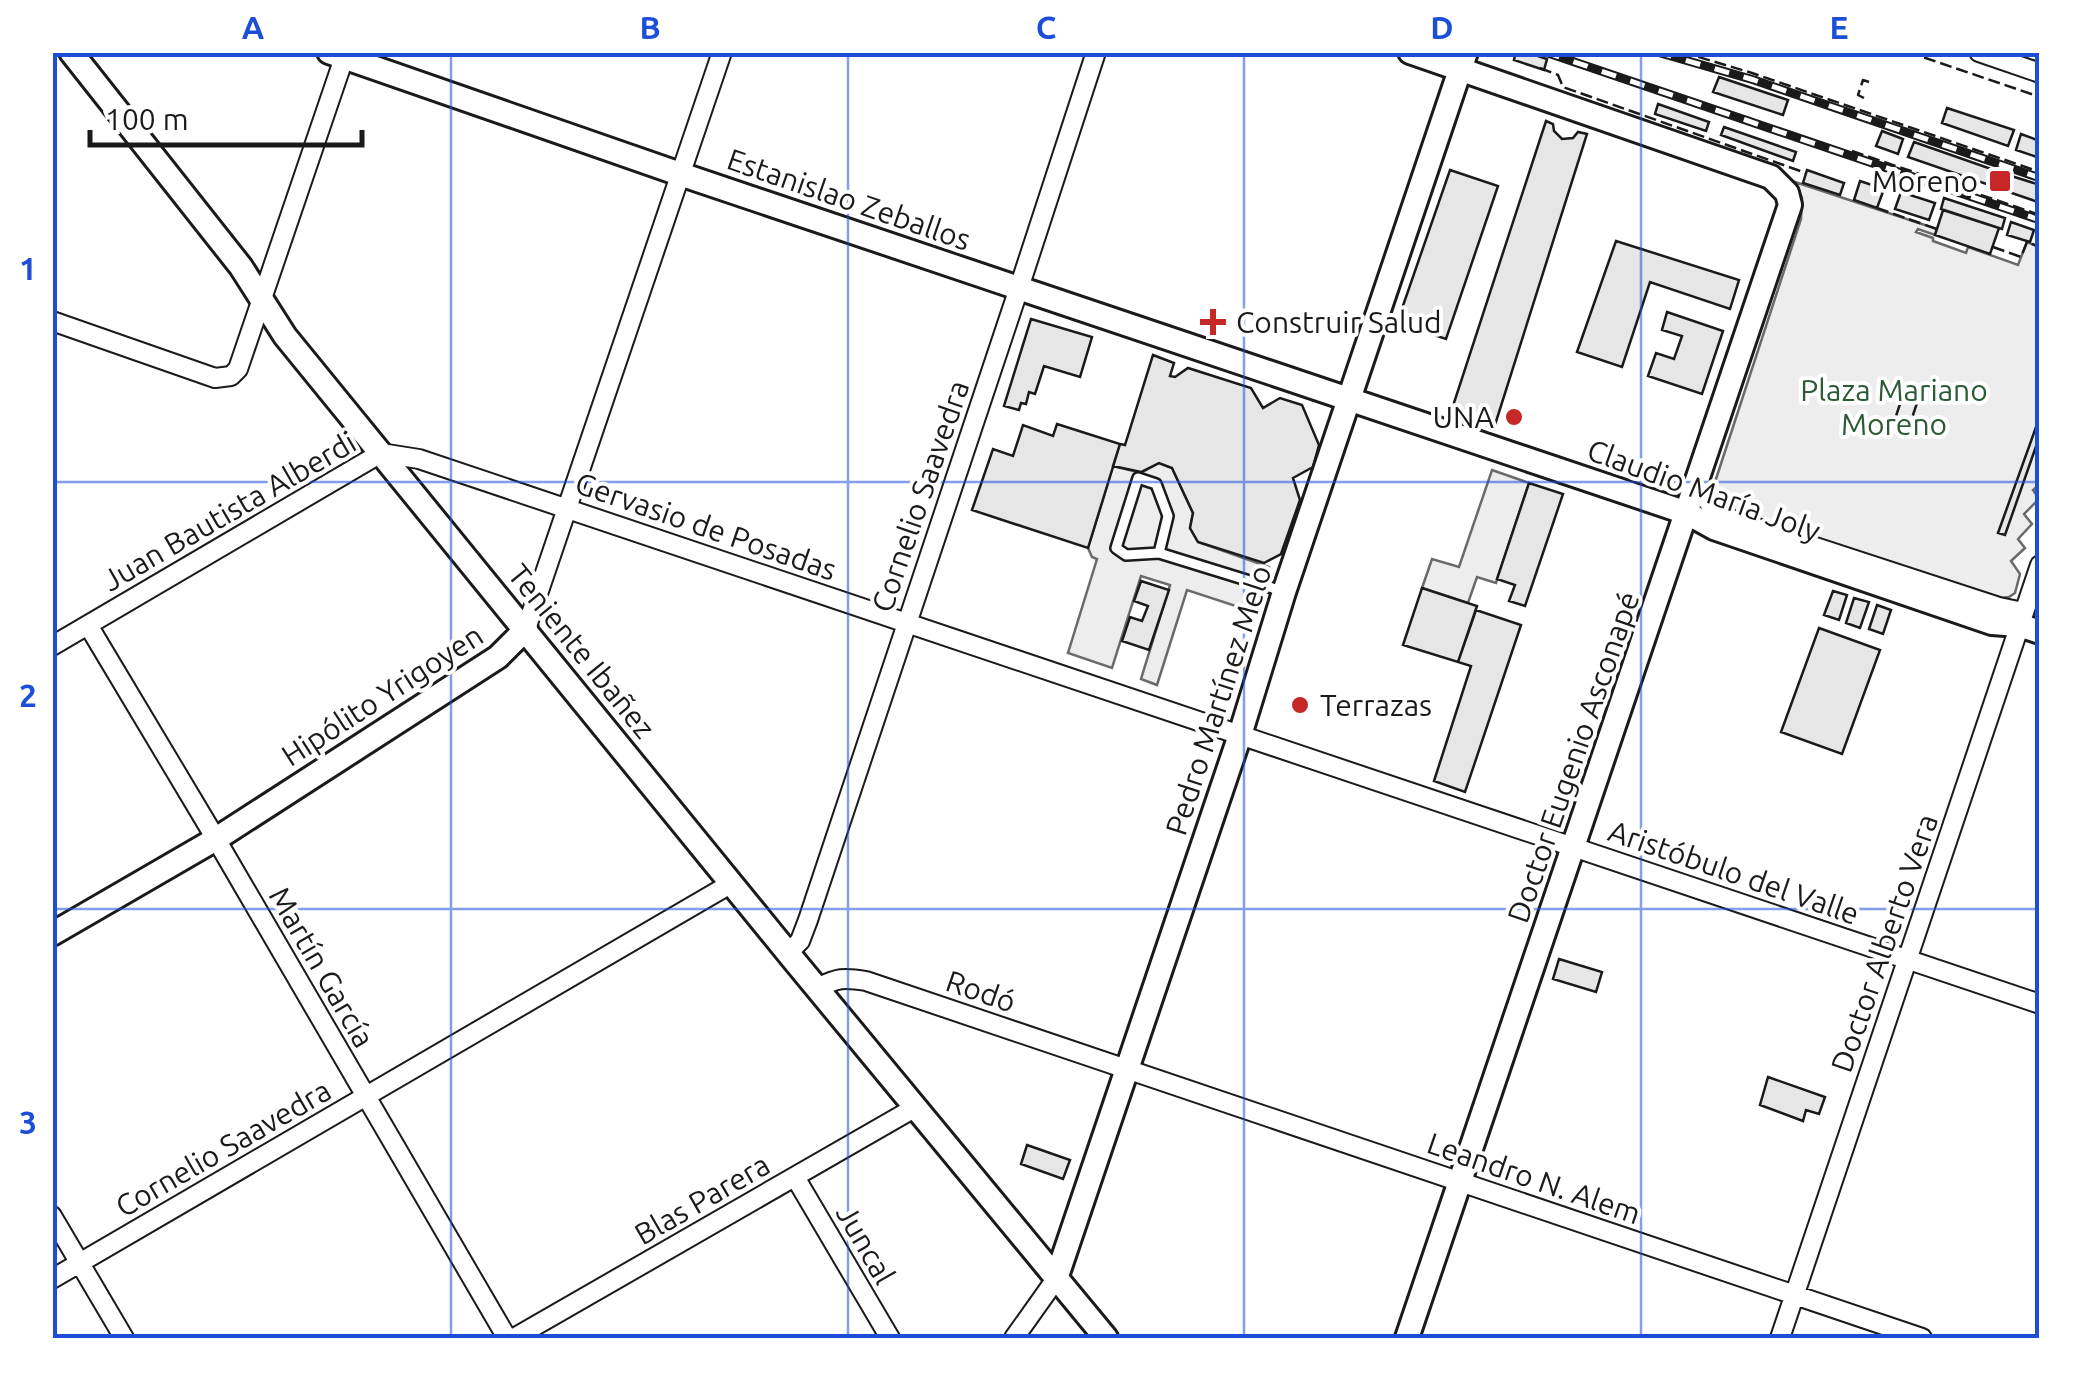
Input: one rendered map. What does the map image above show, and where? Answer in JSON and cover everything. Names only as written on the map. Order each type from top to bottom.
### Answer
[{"type":"street","name":"Teniente Ibañez","points":[[70,52],[229,252],[285,336],[1106,1338]]},
{"type":"street","name":"Hipólito Yrigoyen","points":[[52,934],[216,839],[498,657],[526,629],[722,52]]},
{"type":"street","name":"Cornelio Saavedra","points":[[788,953],[800,941],[808,920],[1096,52]]},
{"type":"street","points":[[1410,52],[1464,61]]},
{"type":"street","points":[[1979,52],[2040,73]]},
{"type":"street","points":[[52,321],[215,378],[231,376],[238,369],[262,299],[339,54]]},
{"type":"street","name":"Estanislao Zeballos","points":[[339,54],[680,174],[1350,400]]},
{"type":"street","name":"Doctor Eugenio Asconapé","points":[[1407,1338],[1790,205],[1787,193],[1771,177],[1464,61]]},
{"type":"street","name":"Pedro Martínez Melo","points":[[1014,1338],[1056,1279],[1464,61]]},
{"type":"street","name":"Claudio María Joly","points":[[1350,400],[1687,512],[1714,528],[1992,623],[2027,623]]},
{"type":"street","name":"Gervasio de Posadas","points":[[381,453],[418,459],[1240,734]]},
{"type":"street","name":"Juan Bautista Alberdi","points":[[52,646],[381,453]]},
{"type":"street","name":"Claudio María Joly","points":[[1699,480],[1701,494],[1711,508],[1733,520],[1999,607],[2027,623]]},
{"type":"street","name":"Doctor Alberto Vera","points":[[1780,1338],[2027,623],[2040,565]]},
{"type":"street","name":"Martín García","points":[[88,625],[511,1338]]},
{"type":"street","name":"Aristóbulo del Valle","points":[[1240,734],[2040,1004]]},
{"type":"street","name":"Cornelio Saavedra","points":[[52,1280],[732,883]]},
{"type":"street","name":"Rodó","points":[[817,988],[836,978],[866,981],[1128,1070]]},
{"type":"street","name":"Leandro N. Alem","points":[[1128,1070],[1922,1338]]},
{"type":"street","name":"Blas Parera","points":[[511,1338],[916,1107]]},
{"type":"street","name":"Juncal","points":[[796,1177],[890,1338]]},
{"type":"street","points":[[52,1216],[124,1338]]},
{"type":"lane","points":[[1159,553],[1168,516],[1156,484],[1138,478],[1116,548],[1126,555],[1159,553],[1284,592]]},
{"type":"shaded area","name":"Plaza Mariano Moreno","points":[[1795,182],[1937,229],[1935,235],[1918,229],[1916,232],[1966,253],[1968,247],[2018,265],[2027,242],[2039,247],[2040,484],[2033,490],[2039,499],[2024,514],[2032,524],[2018,539],[2025,548],[2011,561],[2020,574],[2015,593],[2009,597],[2001,598],[1731,510],[1716,493],[1715,482],[1801,219],[1802,198]]},
{"type":"shaded area","points":[[1159,463],[1172,468],[1193,513],[1190,528],[1198,542],[1269,567],[1257,613],[1187,590],[1157,685],[1141,679],[1170,585],[1141,576],[1112,668],[1068,653],[1097,559],[1088,548],[1113,466],[1141,473]]},
{"type":"shaded area","points":[[1492,470],[1529,483],[1496,583],[1477,577],[1468,603],[1422,588],[1432,559],[1459,567]]},
{"type":"building","points":[[1516,52],[1547,59],[1544,70],[1514,60]]},
{"type":"building","points":[[1719,77],[1788,100],[1783,115],[1713,92]]},
{"type":"building","points":[[1658,104],[1709,122],[1706,131],[1655,114]]},
{"type":"building","points":[[1947,108],[2014,130],[2008,146],[1942,123]]},
{"type":"building","points":[[1546,121],[1553,124],[1562,139],[1573,138],[1578,132],[1587,134],[1494,428],[1451,412]]},
{"type":"building","points":[[1724,127],[1796,152],[1793,161],[1721,135]]},
{"type":"building","points":[[1882,131],[1903,139],[1898,154],[1876,146]]},
{"type":"building","points":[[2021,134],[2040,141],[2040,158],[2016,150]]},
{"type":"building","points":[[1914,142],[1997,171],[1992,186],[1908,157]]},
{"type":"building","points":[[1450,170],[1498,186],[1446,339],[1397,323]]},
{"type":"building","points":[[1807,170],[1844,183],[1840,195],[1803,183]]},
{"type":"building","points":[[2005,174],[2040,185],[2038,202],[2000,189]]},
{"type":"building","points":[[1860,181],[1884,189],[1877,208],[1854,200]]},
{"type":"building","points":[[1901,192],[1935,203],[1929,220],[1895,209]]},
{"type":"building","points":[[1944,198],[2005,218],[2002,229],[1941,209]]},
{"type":"building","points":[[1943,210],[1999,228],[1990,254],[1935,235]]},
{"type":"building","points":[[2011,222],[2034,230],[2030,242],[2007,235]]},
{"type":"building","points":[[1616,241],[1739,280],[1730,309],[1650,282],[1622,367],[1577,352]]},
{"type":"building","points":[[1667,312],[1723,331],[1702,394],[1648,376],[1656,353],[1674,359],[1682,336],[1662,330]]},
{"type":"building","points":[[1031,319],[1092,337],[1080,377],[1044,366],[1035,394],[1029,392],[1026,404],[1021,403],[1019,410],[1004,406]]},
{"type":"building","points":[[1153,355],[1174,363],[1170,376],[1188,368],[1251,388],[1263,408],[1280,398],[1302,405],[1319,445],[1313,467],[1293,478],[1300,500],[1281,554],[1264,563],[1198,542],[1190,528],[1193,513],[1172,468],[1159,463],[1141,472],[1113,466],[1120,444],[1125,445]]},
{"type":"building","points":[[2040,416],[2040,435],[2005,535],[1998,533]]},
{"type":"building","points":[[1057,424],[1120,444],[1088,548],[972,510],[993,449],[1013,456],[1023,425],[1053,436]]},
{"type":"building","points":[[1529,483],[1563,494],[1525,606],[1509,601],[1515,585],[1497,579]]},
{"type":"building","points":[[1141,581],[1169,590],[1149,650],[1122,641],[1130,617],[1142,621],[1148,606],[1134,601]]},
{"type":"building","points":[[1422,588],[1477,606],[1458,662],[1403,645]]},
{"type":"building","points":[[1833,591],[1847,595],[1839,620],[1824,615]]},
{"type":"building","points":[[1854,598],[1869,602],[1860,628],[1846,623]]},
{"type":"building","points":[[1877,605],[1891,610],[1883,634],[1869,629]]},
{"type":"building","points":[[1476,610],[1521,625],[1465,792],[1434,781],[1471,666],[1458,662]]},
{"type":"building","points":[[1819,628],[1880,650],[1842,754],[1781,732]]},
{"type":"building","points":[[1559,959],[1602,972],[1596,992],[1553,979]]},
{"type":"building","points":[[1768,1077],[1825,1097],[1819,1114],[1806,1110],[1803,1121],[1760,1105]]},
{"type":"building","points":[[1027,1145],[1070,1160],[1063,1179],[1021,1164]]},
{"type":"railway","points":[[1545,52],[2040,220]]},
{"type":"railway","points":[[1657,52],[1754,80],[2040,178]]},
{"type":"fence","points":[[1682,52],[2040,172]]},
{"type":"fence","points":[[1908,52],[2040,97]]},
{"type":"fence","points":[[1540,68],[1558,75],[1563,87],[1806,173]]},
{"type":"fence","points":[[1864,98],[1858,95],[1863,80],[1869,82]]},
{"type":"fence","points":[[1852,151],[2040,215]]},
{"type":"fence","points":[[1877,208],[1937,229]]},
{"type":"fence","points":[[1993,247],[2021,257],[2027,242],[2040,247]]},
{"type":"fence","points":[[1902,398],[1917,403],[1911,421],[1896,416],[1902,398]]},
{"type":"place","name":"Moreno","points":[[2000,181]]},
{"type":"place","name":"Construir Salud","points":[[1213,322]]},
{"type":"place","name":"UNA","points":[[1514,417]]},
{"type":"place","name":"Terrazas","points":[[1300,705]]}]
